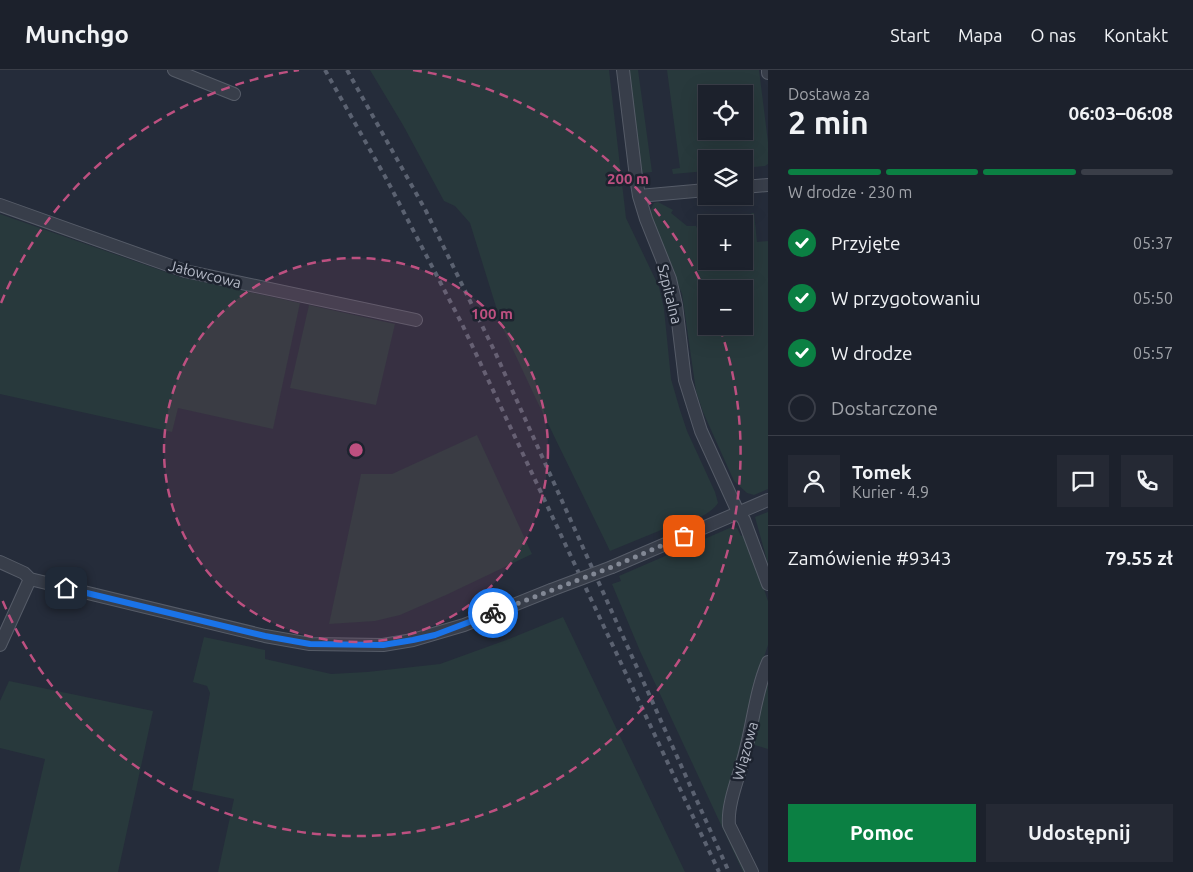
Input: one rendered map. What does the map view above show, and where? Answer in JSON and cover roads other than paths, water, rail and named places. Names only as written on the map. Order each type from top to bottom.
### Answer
[{"type":"street","points":[[174,70],[234,94]]},
{"type":"street","name":"Szpitalna","points":[[623,70],[639,196],[670,280],[679,323],[685,380],[701,431],[738,512]]},
{"type":"street","points":[[639,196],[698,191]]},
{"type":"street","name":"Jałowcowa","points":[[0,205],[185,271],[416,320]]},
{"type":"street","points":[[0,562],[24,573],[30,579],[265,636],[310,644],[383,645],[413,640],[464,625],[612,567],[768,500]]},
{"type":"street","points":[[738,512],[744,520],[768,584]]},
{"type":"street","points":[[0,645],[30,579]]},
{"type":"street","name":"Wiązowa","points":[[752,872],[729,825],[730,811],[755,712],[762,674],[768,662]]},
{"type":"railway","points":[[325,70],[387,180],[462,324],[719,872]]},
{"type":"railway","points":[[347,70],[426,211],[495,352],[729,872]]}]
